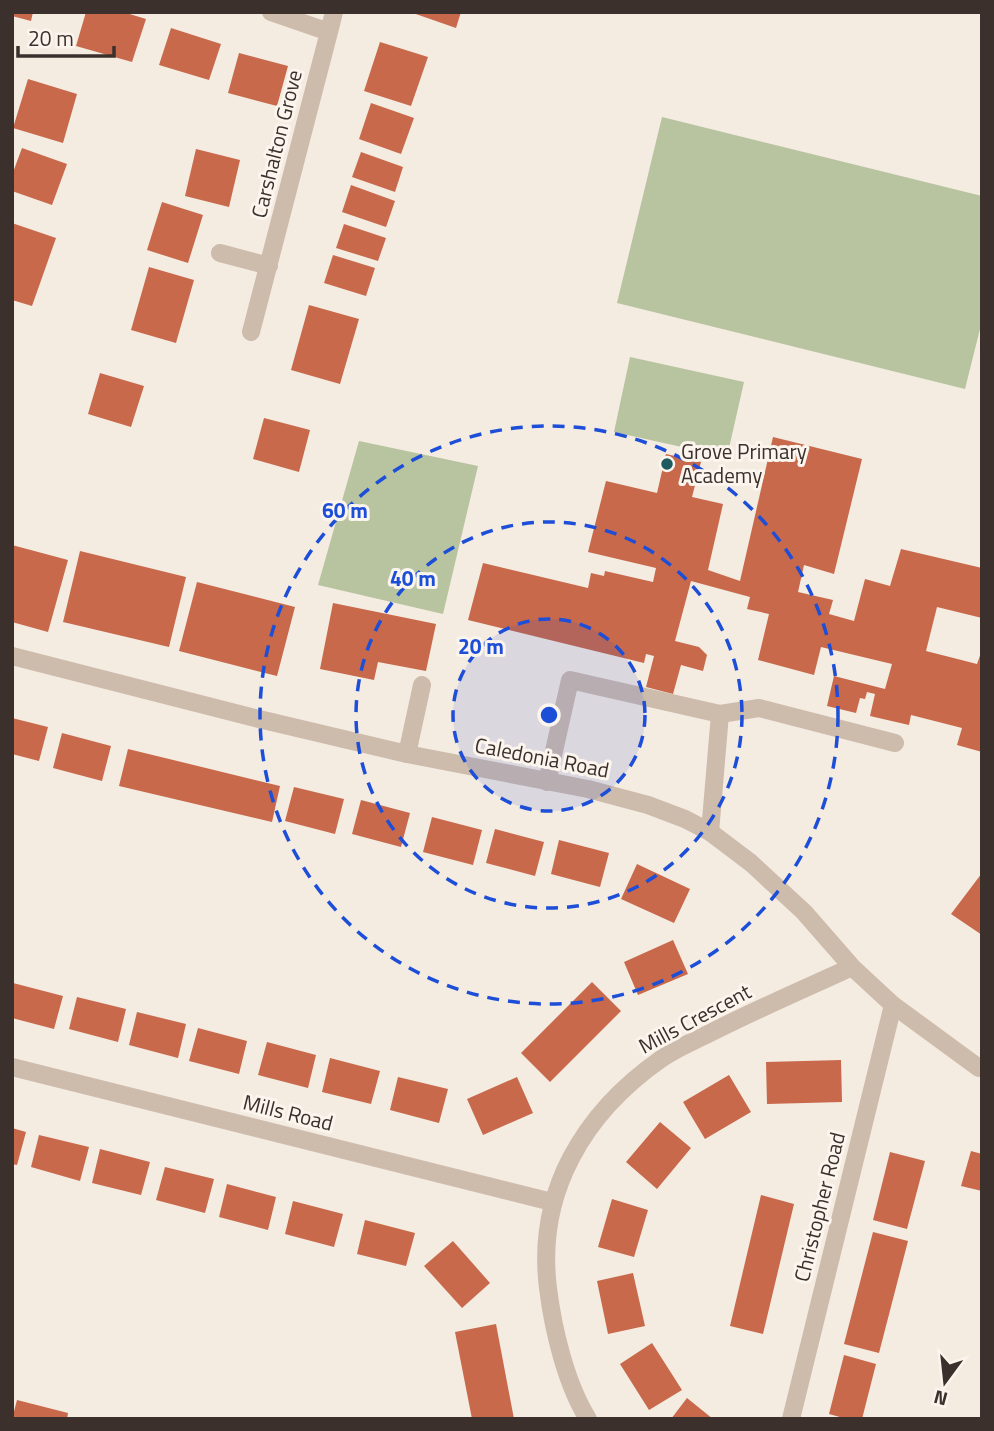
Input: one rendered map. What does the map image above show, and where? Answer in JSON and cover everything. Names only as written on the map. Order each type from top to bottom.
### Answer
[{"type":"street","points":[[271,12],[328,32]]},
{"type":"street","name":"Carshalton Grove","points":[[251,332],[334,12]]},
{"type":"street","points":[[220,253],[269,266]]},
{"type":"street","name":"Caledonia Road","points":[[12,656],[407,754],[588,789],[685,818],[710,832],[751,863],[804,912],[852,967],[893,1005],[979,1068]]},
{"type":"street","points":[[547,782],[570,680],[720,714],[760,708],[895,743]]},
{"type":"street","points":[[407,754],[422,685]]},
{"type":"street","points":[[710,832],[720,714]]},
{"type":"street","name":"Mills Crescent","points":[[588,1419],[570,1379],[552,1320],[545,1264],[552,1202],[564,1168],[609,1105],[636,1078],[663,1057],[731,1022],[852,967]]},
{"type":"street","name":"Christopher Road","points":[[791,1419],[893,1005]]},
{"type":"street","name":"Mills Road","points":[[12,1067],[552,1202]]},
{"type":"green space","points":[[662,117],[982,196],[982,321],[965,389],[617,303]]},
{"type":"green space","points":[[630,357],[744,382],[727,457],[614,432]]},
{"type":"green space","points":[[359,441],[478,466],[443,614],[318,585]]},
{"type":"building","points":[[12,12],[33,12],[31,21],[12,16]]},
{"type":"building","points":[[86,12],[123,12],[146,19],[132,62],[76,46]]},
{"type":"building","points":[[410,12],[461,12],[456,28]]},
{"type":"building","points":[[171,28],[221,44],[209,80],[159,65]]},
{"type":"building","points":[[380,42],[428,57],[411,106],[364,91]]},
{"type":"building","points":[[239,53],[288,66],[277,106],[228,93]]},
{"type":"building","points":[[28,79],[77,94],[63,143],[13,128]]},
{"type":"building","points":[[371,103],[414,118],[401,154],[359,139]]},
{"type":"building","points":[[22,148],[67,164],[52,205],[12,191],[12,175]]},
{"type":"building","points":[[196,149],[240,160],[229,207],[185,196]]},
{"type":"building","points":[[361,152],[403,167],[395,192],[352,177]]},
{"type":"building","points":[[351,185],[395,201],[386,227],[342,212]]},
{"type":"building","points":[[162,202],[203,215],[188,263],[147,250]]},
{"type":"building","points":[[12,223],[56,238],[32,306],[12,300]]},
{"type":"building","points":[[344,224],[386,238],[378,261],[336,248]]},
{"type":"building","points":[[333,255],[375,268],[366,296],[324,283]]},
{"type":"building","points":[[149,267],[194,280],[176,343],[131,330]]},
{"type":"building","points":[[309,305],[359,319],[340,384],[291,370]]},
{"type":"building","points":[[100,373],[144,386],[131,427],[88,414]]},
{"type":"building","points":[[264,418],[310,430],[299,472],[253,459]]},
{"type":"building","points":[[773,437],[862,459],[834,574],[804,565],[798,592],[833,600],[829,614],[854,621],[865,579],[890,586],[901,549],[982,568],[982,618],[937,607],[926,651],[977,664],[982,650],[982,752],[957,745],[962,728],[911,715],[909,725],[870,716],[875,694],[867,692],[865,699],[860,698],[856,713],[827,706],[834,676],[885,689],[892,664],[821,647],[814,675],[758,660],[769,614],[747,609],[750,597],[691,581],[675,641],[699,647],[707,655],[703,671],[681,665],[673,694],[646,687],[654,656],[646,654],[644,663],[468,620],[483,563],[588,588],[591,573],[604,576],[605,571],[653,582],[656,568],[588,552],[606,481],[657,493],[666,454],[701,462],[692,497],[723,504],[708,570],[740,581]]},
{"type":"building","points":[[12,545],[68,560],[48,632],[12,622]]},
{"type":"building","points":[[80,551],[186,577],[169,647],[63,622]]},
{"type":"building","points":[[197,582],[295,607],[277,676],[179,651]]},
{"type":"building","points":[[333,603],[436,624],[426,671],[378,662],[374,680],[320,669]]},
{"type":"building","points":[[12,718],[48,727],[39,761],[12,754]]},
{"type":"building","points":[[62,733],[111,746],[102,781],[53,768]]},
{"type":"building","points":[[128,749],[280,786],[272,822],[119,786]]},
{"type":"building","points":[[294,787],[344,799],[335,834],[285,821]]},
{"type":"building","points":[[361,800],[410,813],[401,847],[352,834]]},
{"type":"building","points":[[432,817],[482,830],[473,865],[423,852]]},
{"type":"building","points":[[495,829],[544,842],[535,876],[486,863]]},
{"type":"building","points":[[559,840],[609,853],[600,887],[551,874]]},
{"type":"building","points":[[637,864],[690,889],[674,923],[621,899]]},
{"type":"building","points":[[982,873],[982,935],[951,914]]},
{"type":"building","points":[[673,940],[688,974],[638,995],[624,962]]},
{"type":"building","points":[[592,982],[621,1011],[550,1082],[521,1053]]},
{"type":"building","points":[[13,983],[63,996],[54,1029],[12,1018]]},
{"type":"building","points":[[77,997],[126,1009],[118,1042],[69,1029]]},
{"type":"building","points":[[137,1012],[186,1024],[178,1058],[129,1045]]},
{"type":"building","points":[[198,1028],[247,1041],[239,1074],[189,1061]]},
{"type":"building","points":[[267,1042],[316,1055],[308,1088],[258,1075]]},
{"type":"building","points":[[330,1058],[380,1071],[371,1104],[322,1092]]},
{"type":"building","points":[[841,1060],[842,1102],[767,1104],[766,1062]]},
{"type":"building","points":[[729,1075],[751,1112],[705,1139],[683,1102]]},
{"type":"building","points":[[398,1077],[448,1089],[439,1123],[390,1110]]},
{"type":"building","points":[[517,1077],[533,1113],[483,1135],[467,1099]]},
{"type":"building","points":[[660,1122],[691,1148],[657,1189],[626,1162]]},
{"type":"building","points":[[12,1128],[26,1132],[17,1165],[12,1164]]},
{"type":"building","points":[[39,1135],[89,1147],[80,1181],[31,1167]]},
{"type":"building","points":[[100,1149],[150,1162],[141,1195],[92,1183]]},
{"type":"building","points":[[971,1151],[982,1154],[982,1191],[961,1186]]},
{"type":"building","points":[[890,1152],[925,1161],[907,1229],[873,1220]]},
{"type":"building","points":[[165,1167],[214,1179],[205,1213],[156,1200]]},
{"type":"building","points":[[227,1184],[276,1197],[268,1230],[219,1217]]},
{"type":"building","points":[[761,1195],[794,1204],[763,1334],[730,1326]]},
{"type":"building","points":[[612,1199],[648,1210],[634,1257],[598,1247]]},
{"type":"building","points":[[293,1201],[343,1214],[334,1247],[285,1234]]},
{"type":"building","points":[[365,1220],[415,1233],[406,1266],[357,1254]]},
{"type":"building","points":[[873,1232],[908,1241],[879,1353],[844,1344]]},
{"type":"building","points":[[453,1241],[490,1283],[462,1308],[424,1266]]},
{"type":"building","points":[[633,1273],[645,1326],[608,1334],[597,1281]]},
{"type":"building","points":[[496,1324],[514,1419],[472,1419],[455,1332]]},
{"type":"building","points":[[652,1343],[682,1390],[649,1410],[620,1364]]},
{"type":"building","points":[[844,1355],[876,1364],[862,1419],[847,1419],[829,1414]]},
{"type":"building","points":[[687,1398],[713,1419],[671,1419]]},
{"type":"building","points":[[17,1400],[68,1413],[67,1419],[12,1419]]},
{"type":"place","name":"Grove Primary Academy","points":[[667,464]]}]
